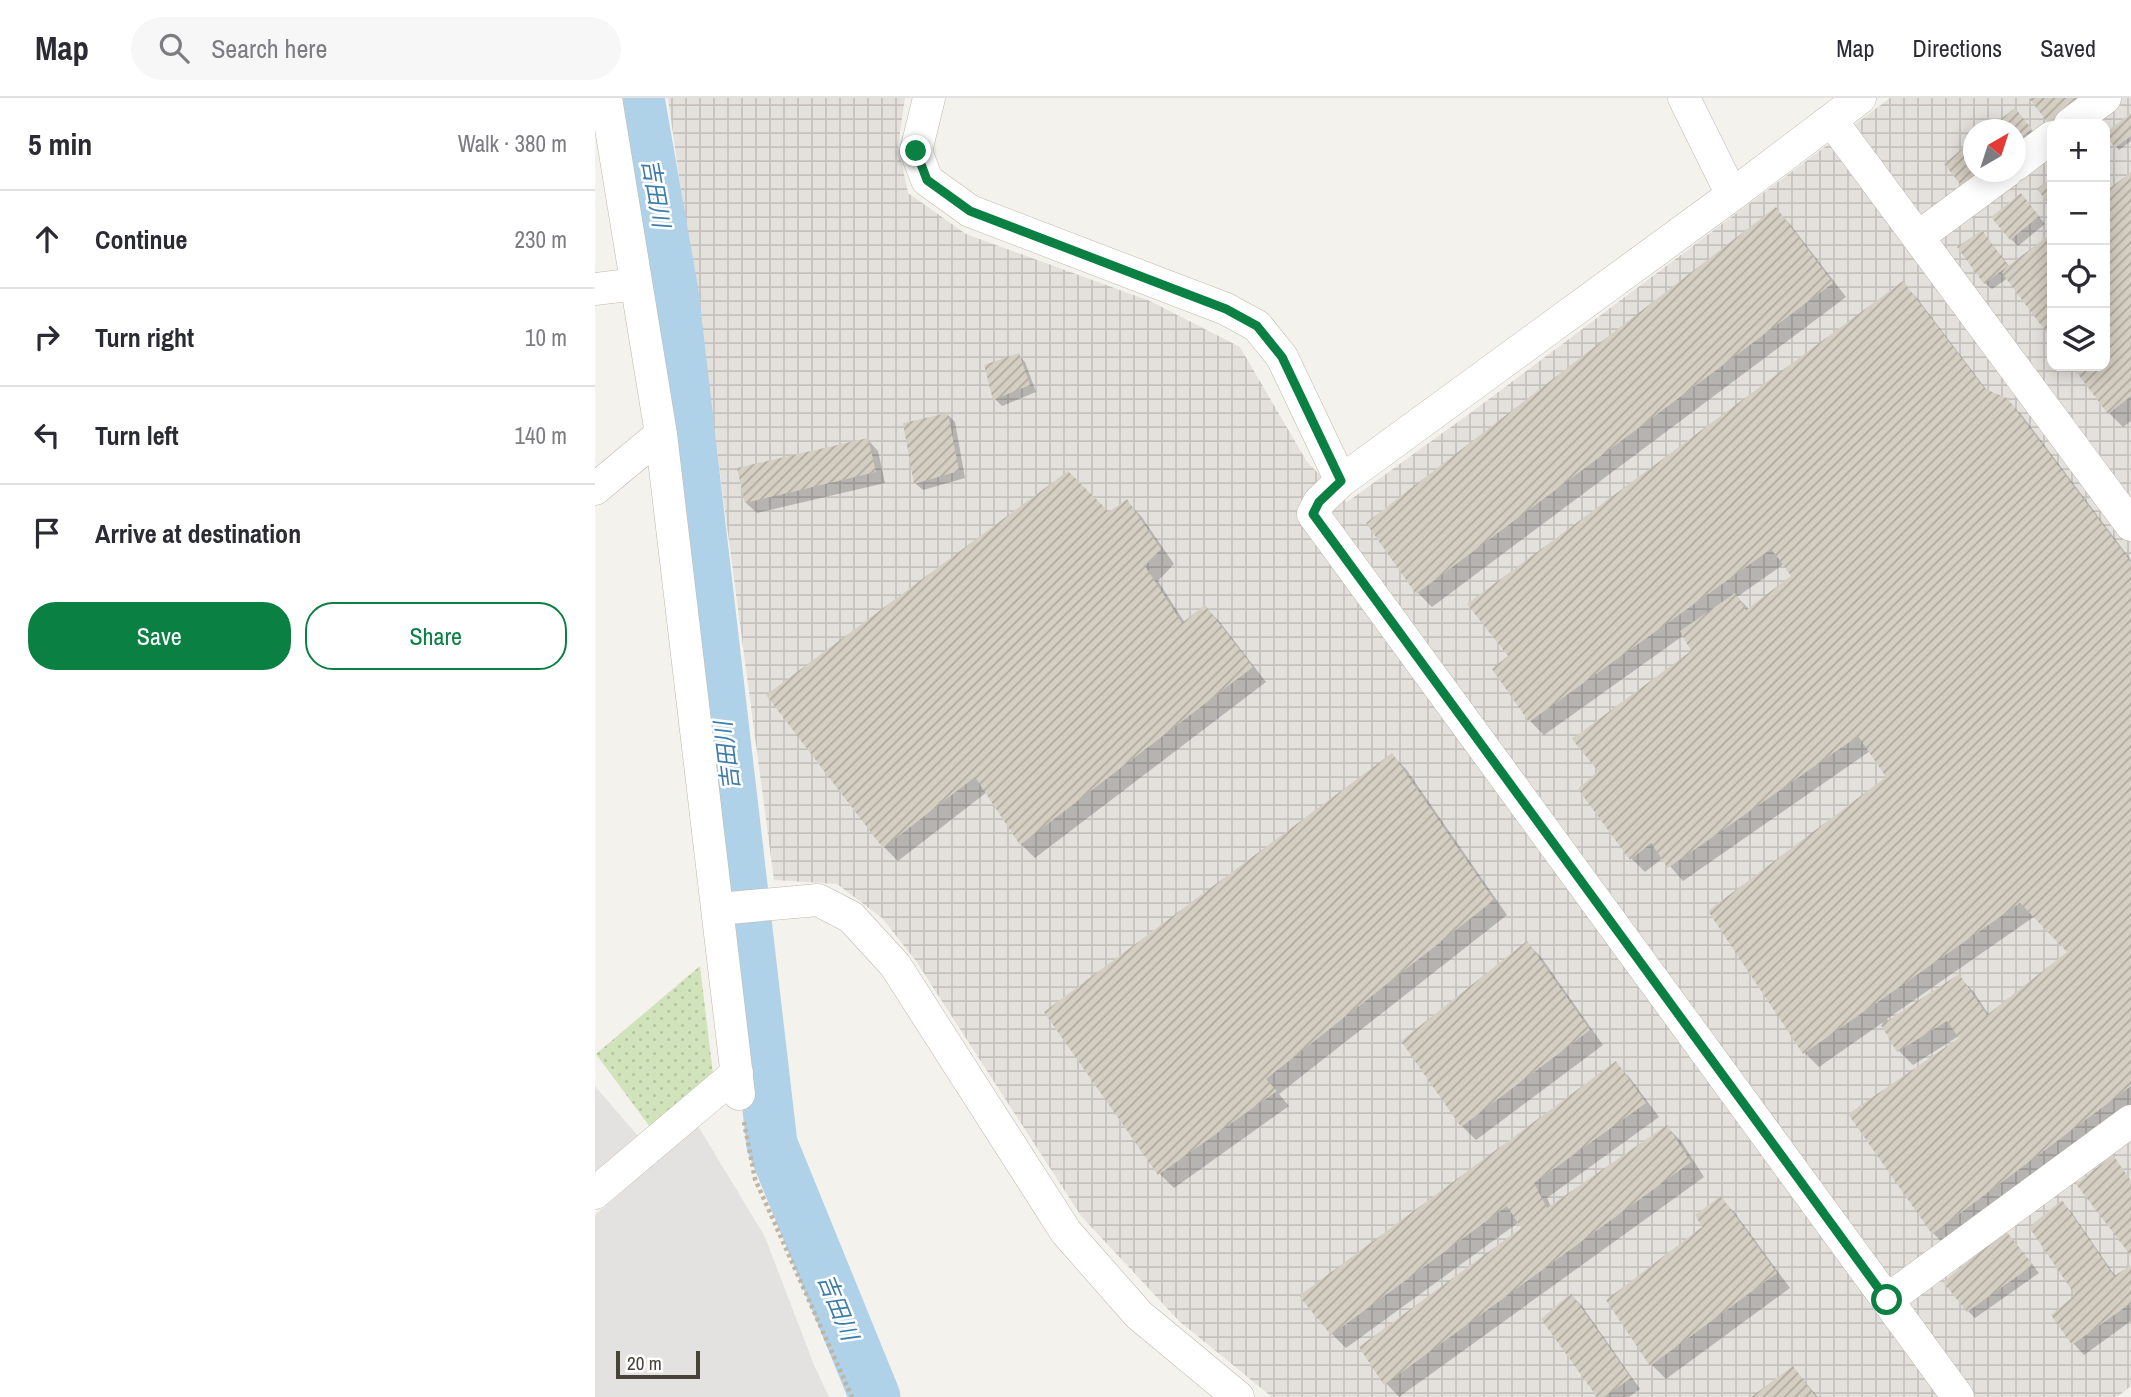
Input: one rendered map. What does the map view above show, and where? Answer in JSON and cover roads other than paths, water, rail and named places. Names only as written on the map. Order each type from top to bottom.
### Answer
[{"type":"street","points":[[595,1193],[738,1084],[661,434],[606,98]]},
{"type":"street","points":[[929,98],[916,151],[927,180],[970,211],[1226,309],[1257,326],[1282,357],[1341,481]]},
{"type":"street","points":[[1683,98],[1732,195]]},
{"type":"street","points":[[1860,98],[1341,481],[1319,502],[1313,514],[1958,1397]]},
{"type":"street","points":[[2077,119],[2105,98]]},
{"type":"street","points":[[1832,120],[2125,508]]},
{"type":"street","points":[[2026,157],[2047,141]]},
{"type":"street","points":[[1918,237],[1992,182]]},
{"type":"street","points":[[595,289],[636,284]]},
{"type":"street","points":[[595,489],[661,434]]},
{"type":"street","points":[[718,909],[818,900],[851,917],[895,965],[1066,1232],[1139,1314],[1238,1397]]},
{"type":"street","points":[[1887,1300],[2131,1121]]},
{"type":"waterway","name":"吉田川","points":[[639,98],[673,292],[772,1144],[875,1397]]}]
